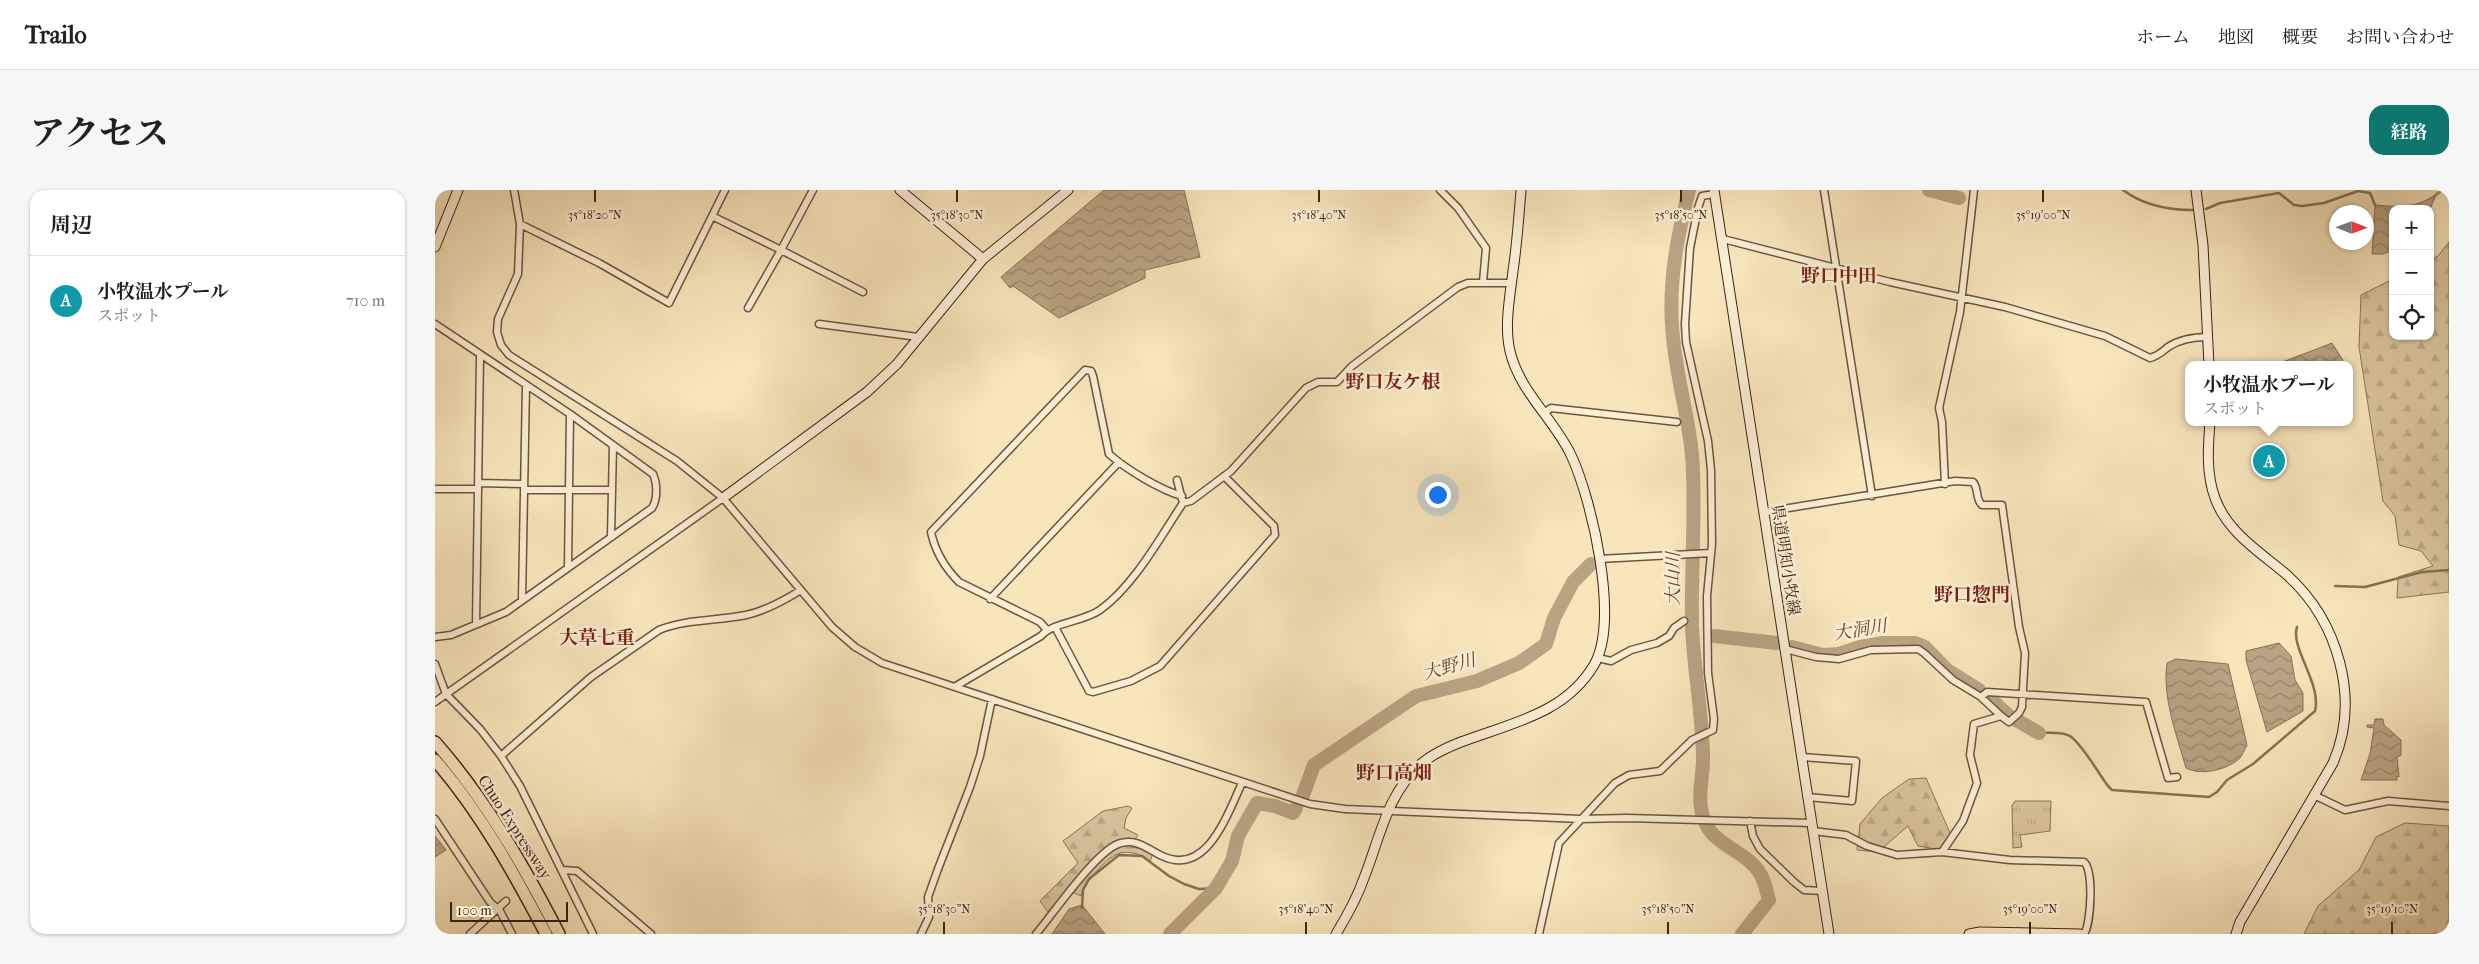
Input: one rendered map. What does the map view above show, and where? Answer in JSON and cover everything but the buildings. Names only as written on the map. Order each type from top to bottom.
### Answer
[{"type":"highway","name":"Chuo Expressway","points":[[435,742],[481,800],[510,844],[559,934]]},
{"type":"highway","name":"Chuo Expressway","points":[[435,760],[471,807],[500,850],[546,934]]},
{"type":"street","points":[[435,247],[458,190]]},
{"type":"street","points":[[514,190],[520,224],[519,274],[498,319],[497,332],[501,346],[509,354],[677,461],[723,498],[832,627],[855,647],[902,670],[956,686],[1242,783],[1310,804],[1345,809],[1388,809],[1580,819],[1750,821],[1812,827],[1846,835],[1867,846],[1897,855],[1942,852],[2010,860],[2084,862],[2090,870],[2089,924],[2084,934]]},
{"type":"street","points":[[520,224],[599,263],[669,303],[725,190]]},
{"type":"street","points":[[748,308],[813,190]]},
{"type":"street","points":[[901,190],[983,259]]},
{"type":"street","points":[[435,702],[723,498],[867,392],[897,364],[983,259],[1068,190]]},
{"type":"street","points":[[1440,190],[1455,204],[1486,248],[1483,282]]},
{"type":"street","points":[[1336,934],[1359,892],[1388,809],[1398,791],[1423,762],[1450,746],[1527,720],[1550,709],[1567,697],[1584,679],[1598,658],[1605,619],[1597,532],[1571,455],[1522,381],[1513,362],[1508,328],[1521,190]]},
{"type":"street","points":[[1824,190],[1872,496]]},
{"type":"street","points":[[1945,484],[1942,422],[1939,408],[1960,312],[1974,190]]},
{"type":"street","points":[[2196,190],[2203,244],[2209,361]]},
{"type":"street","points":[[1539,934],[1559,843],[1615,783],[1629,775],[1660,771],[1695,738],[1713,730],[1714,719],[1708,672],[1708,553],[1713,530],[1708,440],[1686,342],[1685,324],[1690,248],[1698,208],[1702,196],[1714,192]]},
{"type":"street","name":"県道明知小牧線","points":[[1714,192],[1723,240],[1829,934]]},
{"type":"street","points":[[712,216],[863,292]]},
{"type":"street","points":[[1723,240],[1961,298],[2005,306],[2105,336],[2151,358],[2161,354],[2178,342],[2195,337],[2208,337]]},
{"type":"street","points":[[1047,630],[1041,622],[990,599],[959,582],[949,572],[934,545],[931,532],[1085,370],[1091,371],[1093,376],[1109,454],[1171,493],[1191,502],[1231,471],[1306,388],[1318,382],[1337,382],[1352,366],[1446,295],[1467,283],[1511,282]]},
{"type":"street","points":[[435,324],[570,414],[653,474],[656,488],[655,503],[652,508],[506,612],[451,635],[435,637]]},
{"type":"street","points":[[819,324],[918,337]]},
{"type":"street","points":[[476,624],[481,356]]},
{"type":"street","points":[[522,600],[526,385]]},
{"type":"street","points":[[1544,413],[1551,408],[1677,422]]},
{"type":"street","points":[[568,567],[570,414]]},
{"type":"street","points":[[2210,426],[2209,474],[2215,498],[2235,531],[2286,575],[2306,596],[2329,630],[2342,677],[2345,722],[2339,749],[2240,922],[2236,934]]},
{"type":"street","points":[[611,536],[613,445]]},
{"type":"street","points":[[990,599],[1119,462]]},
{"type":"street","points":[[1055,627],[1089,691],[1093,692],[1131,681],[1160,666],[1275,535],[1274,526],[1224,476]]},
{"type":"street","points":[[956,686],[1041,636],[1047,630],[1085,618],[1100,610],[1113,598],[1153,550],[1183,499],[1177,480]]},
{"type":"street","points":[[1764,512],[1872,496],[1955,481],[1973,482],[1976,484],[1979,502],[1982,505],[2002,506],[2019,627],[2025,653],[2021,707],[2009,722],[1981,697],[1953,680],[1925,652],[1918,649],[1871,650],[1839,659],[1816,658],[1785,649]]},
{"type":"street","points":[[435,489],[478,486],[612,490]]},
{"type":"street","points":[[1599,559],[1708,553]]},
{"type":"street","points":[[501,756],[591,677],[659,630],[671,626],[747,615],[786,599],[801,590]]},
{"type":"street","points":[[1598,658],[1611,661],[1631,650],[1657,643],[1669,636],[1674,628],[1684,621]]},
{"type":"street","points":[[435,664],[446,694],[480,729],[501,756],[520,786],[593,934]]},
{"type":"street","points":[[1981,697],[1987,692],[2146,702],[2168,778],[2177,777]]},
{"type":"street","points":[[921,934],[929,917],[928,898],[935,876],[980,756],[992,699]]},
{"type":"street","points":[[1942,852],[1963,821],[1977,783],[1970,755],[1974,724],[2001,716]]},
{"type":"street","points":[[1802,757],[1856,761],[1852,801],[1807,798]]},
{"type":"street","points":[[1036,934],[1083,875],[1110,849],[1120,843],[1145,845],[1167,858],[1182,860],[1207,849],[1242,783]]},
{"type":"street","points":[[2313,795],[2345,810],[2388,802],[2449,806]]},
{"type":"street","points":[[435,819],[490,902],[498,908],[512,934]]},
{"type":"street","points":[[1750,821],[1753,836],[1760,849],[1804,890],[1822,892]]},
{"type":"street","points":[[563,870],[577,871],[651,934]]},
{"type":"street","points":[[470,934],[506,901]]},
{"type":"street","points":[[1969,934],[1989,932],[2080,934]]},
{"type":"green space","points":[[2449,242],[2449,592],[2397,598],[2398,577],[2433,566],[2421,551],[2399,545],[2395,516],[2383,501],[2359,347],[2361,295],[2389,281],[2389,340],[2434,340],[2434,258],[2438,256]]},
{"type":"green space","points":[[1926,778],[1950,833],[1941,850],[1918,846],[1908,826],[1878,852],[1857,850],[1860,824],[1882,798],[1909,779]]},
{"type":"green space","points":[[2015,801],[2051,801],[2050,831],[2020,835],[2022,847],[2013,848],[2012,806]]},
{"type":"green space","points":[[1128,806],[1132,808],[1126,818],[1124,828],[1138,835],[1130,847],[1145,849],[1153,854],[1150,861],[1132,853],[1124,852],[1115,855],[1091,878],[1082,891],[1081,896],[1067,890],[1048,912],[1040,901],[1078,863],[1063,841],[1103,811]]},
{"type":"green space","points":[[2405,823],[2449,826],[2449,934],[2304,934],[2318,906],[2359,870],[2376,837]]},
{"type":"water","points":[[1104,190],[1184,190],[1200,257],[1145,270],[1145,278],[1059,318],[1013,286],[1010,288],[1001,277]]},
{"type":"water","points":[[2440,190],[2443,190],[2435,197],[2432,205],[2410,205],[2418,204]]},
{"type":"water","points":[[2375,205],[2389,206],[2389,252],[2383,254],[2372,254],[2372,250],[2374,250]]},
{"type":"water","points":[[2332,343],[2343,361],[2285,361]]},
{"type":"water","points":[[2279,643],[2291,656],[2295,680],[2303,693],[2303,711],[2267,732],[2246,660],[2246,651]]},
{"type":"water","points":[[2176,659],[2228,664],[2247,745],[2239,759],[2234,763],[2206,772],[2186,768],[2168,703],[2167,663]]},
{"type":"water","points":[[2375,719],[2383,719],[2384,725],[2401,740],[2401,755],[2397,757],[2399,777],[2396,776],[2397,780],[2361,780],[2370,754],[2374,728],[2367,727],[2367,725],[2374,725]]},
{"type":"water","points":[[435,836],[446,850],[435,857]]},
{"type":"water","points":[[1082,905],[1105,934],[1052,934],[1069,909]]},
{"type":"waterway","name":"大山川","points":[[1689,190],[1675,256],[1671,307],[1673,343],[1692,454],[1694,511],[1692,627],[1702,739],[1703,761],[1700,801],[1704,821],[1710,831],[1754,865],[1765,884],[1769,900],[1742,934]]},
{"type":"waterway","points":[[1929,190],[1959,198]]},
{"type":"waterway","points":[[2123,190],[2156,206],[2192,210]]},
{"type":"waterway","points":[[2206,209],[2220,203],[2279,193],[2294,205],[2302,206],[2324,203],[2358,191],[2370,193],[2375,205]]},
{"type":"waterway","name":"大野川","points":[[1303,795],[1314,765],[1416,696],[1477,681],[1519,663],[1546,644],[1554,618],[1573,582],[1591,564]]},
{"type":"waterway","points":[[2335,586],[2365,587],[2422,572],[2449,570]]},
{"type":"waterway","points":[[2039,733],[2059,733],[2070,736],[2080,746],[2112,790],[2209,797],[2217,792],[2227,780],[2253,764],[2315,711],[2314,689],[2301,656],[2296,636],[2297,627]]},
{"type":"waterway","name":"大洞川","points":[[1714,636],[1777,643]]},
{"type":"waterway","name":"大洞川","points":[[1792,647],[1823,655],[1839,654],[1860,647],[1883,643],[1915,643],[1925,647],[1947,670],[1979,690]]},
{"type":"waterway","name":"大洞川","points":[[1987,696],[2009,716],[2039,733]]},
{"type":"waterway","name":"大野川","points":[[1170,934],[1216,888],[1232,861],[1238,836],[1257,803],[1275,806],[1293,813],[1296,808]]},
{"type":"waterway","points":[[1082,908],[1083,890],[1089,879],[1119,855],[1142,856],[1169,876],[1184,884],[1199,889],[1216,888]]},
{"type":"place","name":"小牧温水プール","points":[[2269,461]]},
{"type":"district","name":"野口中田","points":[[1839,276]]},
{"type":"district","name":"野口友ケ根","points":[[1393,382]]},
{"type":"district","name":"野口惣門","points":[[1972,595]]},
{"type":"district","name":"大草七重","points":[[597,638]]},
{"type":"district","name":"野口高畑","points":[[1394,773]]}]
